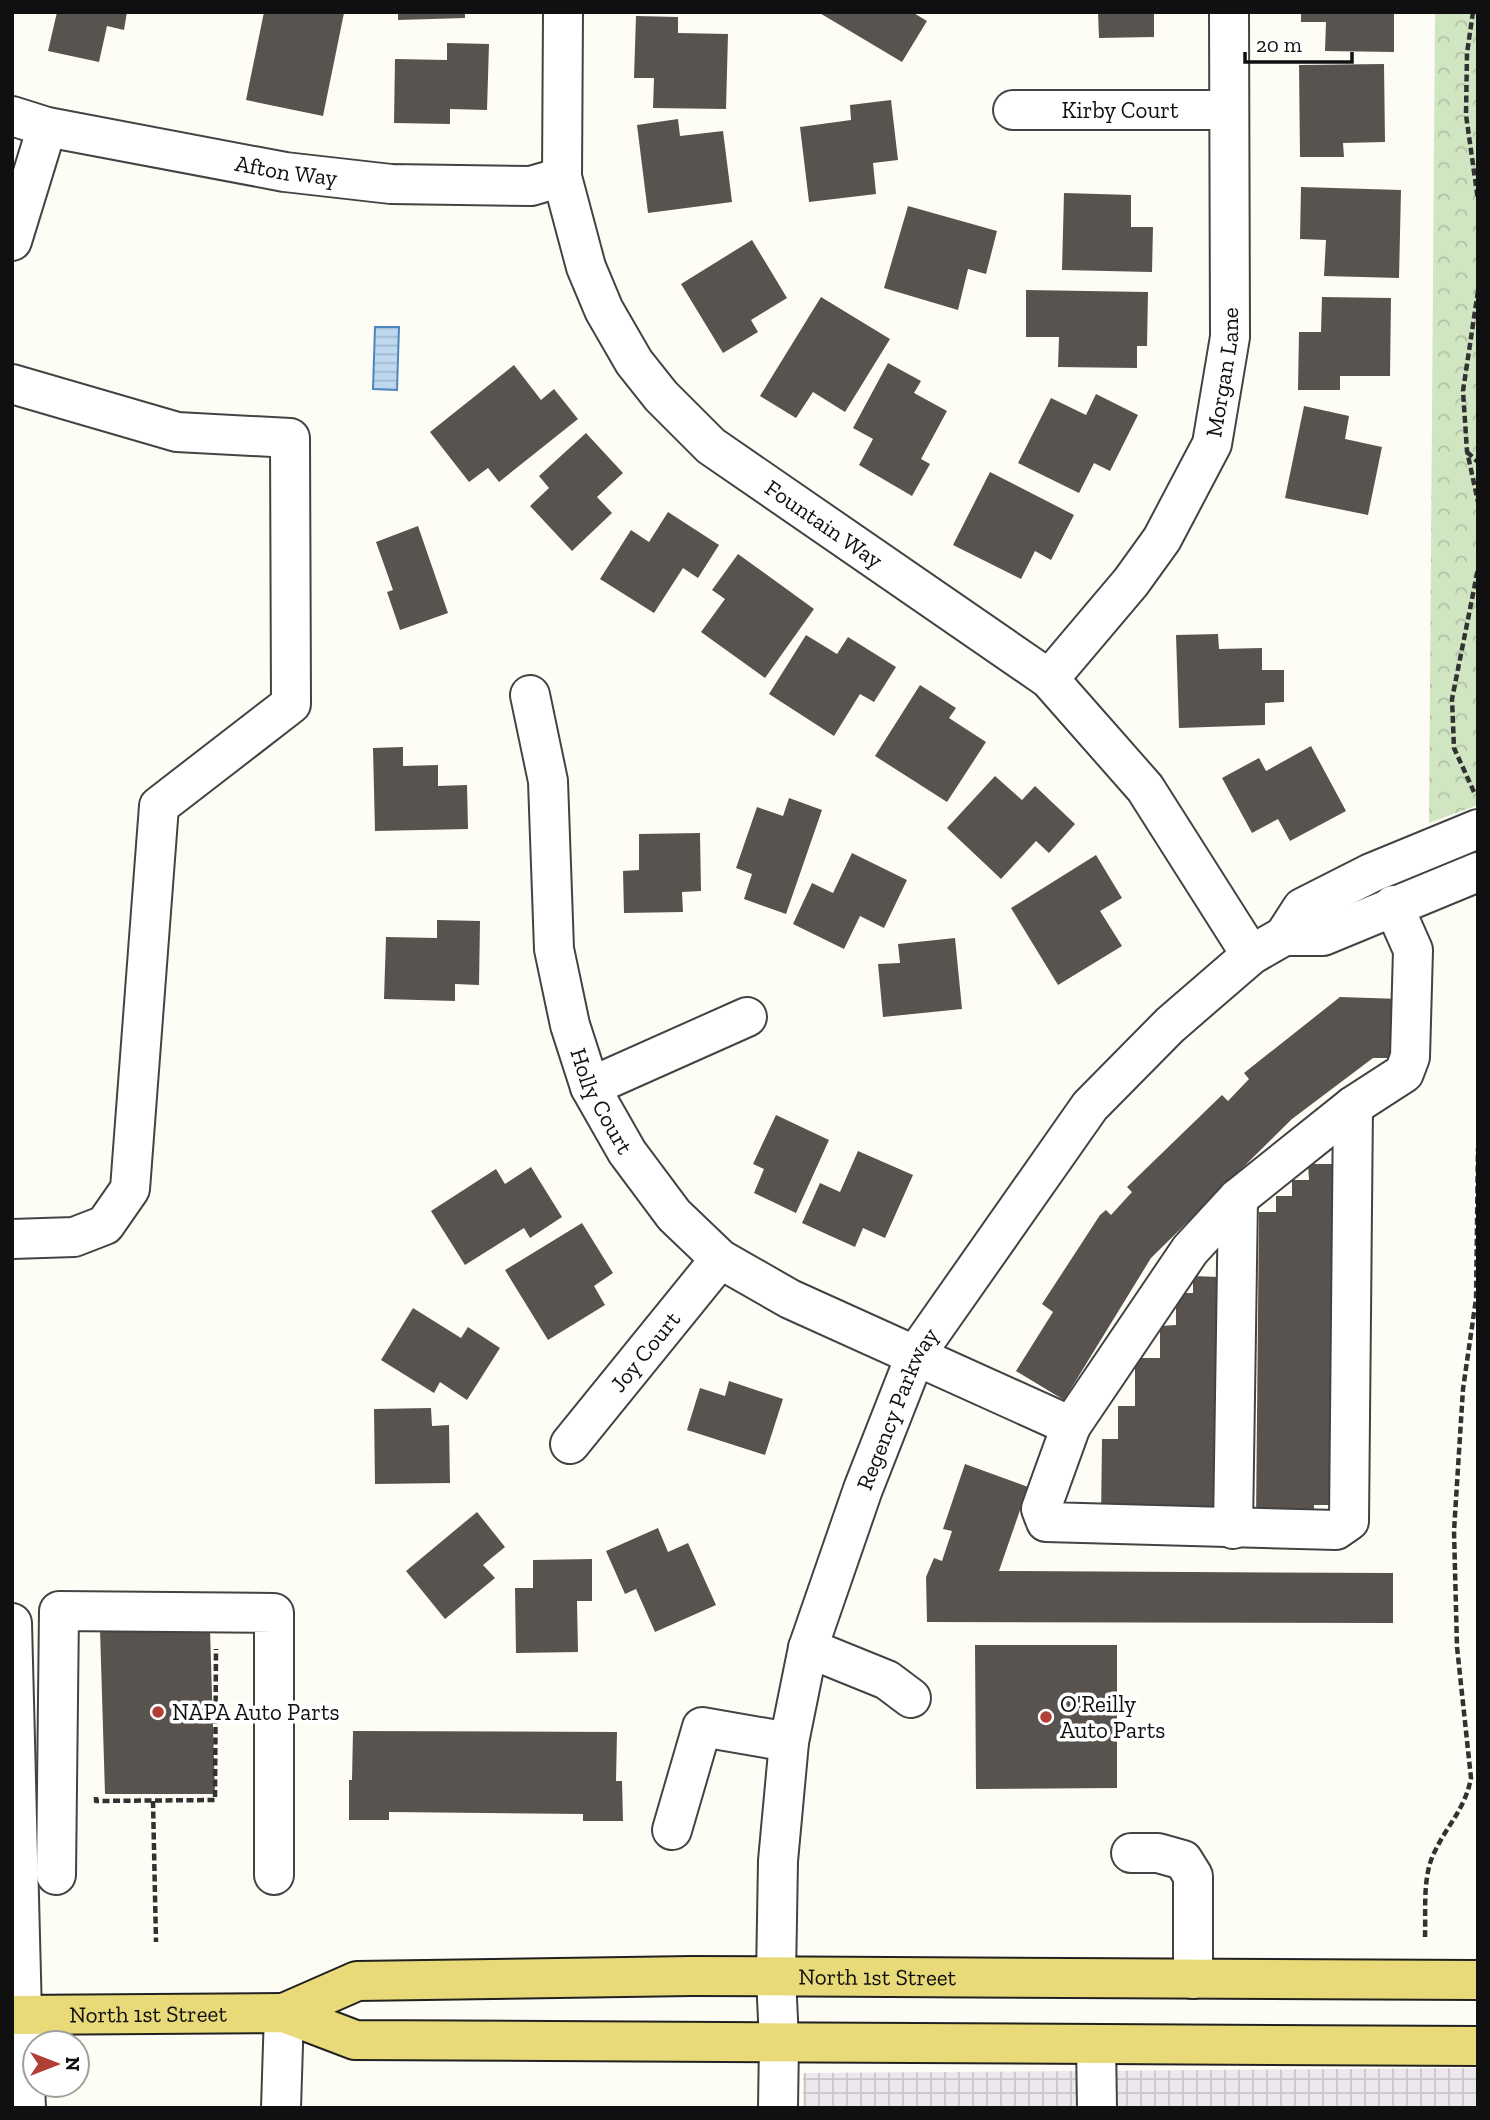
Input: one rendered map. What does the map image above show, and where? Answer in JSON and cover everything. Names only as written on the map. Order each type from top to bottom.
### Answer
[{"type":"main road","name":"North 1st Street","points":[[17,2015],[284,2012],[355,2040],[1193,1979],[1478,1980]]},
{"type":"main road","name":"North 1st Street","points":[[284,2012],[356,1981],[777,2009],[1096,2044],[1478,2046]]},
{"type":"street","name":"Fountain Way","points":[[563,12],[562,177],[586,267],[604,310],[635,362],[661,396],[711,446],[1049,679],[1145,788],[1251,955]]},
{"type":"street","name":"Morgan Lane","points":[[1049,679],[1131,582],[1162,539],[1212,444],[1230,337],[1227,110],[1229,12]]},
{"type":"street","name":"Kirby Court","points":[[1013,110],[1227,110]]},
{"type":"street","name":"Afton Way","points":[[30,121],[285,172],[391,184],[531,186],[562,177]]},
{"type":"street","points":[[12,241],[30,121]]},
{"type":"street","points":[[12,384],[177,432],[290,438],[291,704],[159,806],[130,1189],[105,1225],[74,1237],[12,1239]]},
{"type":"street","name":"Holly Court","points":[[530,695],[548,781],[554,950],[570,1024],[590,1087],[635,1162],[674,1215],[720,1259],[790,1299],[1071,1426]]},
{"type":"street","name":"Regency Parkway","points":[[778,2108],[778,1861],[789,1742],[808,1648],[863,1489],[916,1354],[1090,1106],[1170,1024],[1251,955],[1283,936],[1303,908],[1371,873],[1478,829]]},
{"type":"street","points":[[1283,936],[1323,936],[1478,872]]},
{"type":"street","points":[[1353,1106],[1349,1521],[1336,1530],[1046,1522],[1041,1509],[1071,1426],[1190,1250],[1238,1198],[1353,1106],[1404,1073],[1410,1057],[1413,950],[1393,905]]},
{"type":"street","points":[[590,1087],[747,1017]]},
{"type":"street","points":[[1233,1529],[1238,1198]]},
{"type":"street","name":"Joy Court","points":[[570,1444],[720,1259]]},
{"type":"street","points":[[56,1875],[59,1611],[72,1611],[274,1613],[274,1875]]},
{"type":"street","points":[[12,1623],[17,2015],[26,2108]]},
{"type":"street","points":[[808,1648],[887,1680],[911,1698]]},
{"type":"street","points":[[672,1830],[702,1727],[789,1742]]},
{"type":"street","points":[[1131,1853],[1158,1853],[1183,1860],[1194,1875],[1193,1979]]},
{"type":"street","points":[[281,2108],[284,2012]]},
{"type":"street","points":[[1096,2044],[1097,2108]]},
{"type":"path","points":[[1473,12],[1467,53],[1466,115],[1478,200]]},
{"type":"path","points":[[1478,291],[1463,391],[1467,451],[1478,502]]},
{"type":"path","points":[[1467,451],[1478,462]]},
{"type":"path","points":[[1478,569],[1452,699],[1454,748],[1478,800]]},
{"type":"path","points":[[1424,1937],[1427,1868],[1467,1798],[1471,1778],[1457,1647],[1454,1531],[1463,1390],[1476,1298],[1478,1148]]},
{"type":"path","points":[[96,1788],[96,1801],[215,1800],[216,1637]]},
{"type":"path","points":[[153,1801],[156,1942]]},
{"type":"shaded area","points":[[1478,2068],[1478,2108],[803,2108],[803,2073]]},
{"type":"green space","points":[[1435,12],[1478,12],[1478,805],[1429,823]]},
{"type":"water","points":[[375,327],[399,327],[397,390],[373,389]]},
{"type":"building","points":[[57,12],[127,12],[124,30],[107,26],[99,62],[48,51]]},
{"type":"building","points":[[264,12],[344,13],[323,116],[246,100]]},
{"type":"building","points":[[398,12],[465,12],[465,18],[398,20]]},
{"type":"building","points":[[818,12],[912,12],[927,21],[902,62]]},
{"type":"building","points":[[1098,12],[1154,12],[1154,37],[1099,38]]},
{"type":"building","points":[[1301,12],[1394,12],[1394,52],[1325,51],[1326,22],[1301,22]]},
{"type":"building","points":[[636,16],[678,17],[678,33],[728,34],[726,109],[653,108],[654,78],[634,78]]},
{"type":"building","points":[[447,43],[489,44],[487,110],[450,109],[450,124],[394,123],[395,59],[447,60]]},
{"type":"building","points":[[1384,64],[1385,142],[1343,143],[1344,157],[1300,157],[1299,65]]},
{"type":"building","points":[[891,100],[898,160],[873,163],[876,194],[809,202],[800,127],[851,120],[850,105]]},
{"type":"building","points":[[678,119],[680,136],[723,131],[732,202],[648,213],[637,125]]},
{"type":"building","points":[[1301,187],[1401,190],[1399,278],[1324,276],[1326,240],[1300,239]]},
{"type":"building","points":[[1064,193],[1131,195],[1131,227],[1153,227],[1152,272],[1062,270]]},
{"type":"building","points":[[908,206],[997,231],[986,274],[968,269],[958,310],[884,288]]},
{"type":"building","points":[[752,240],[787,298],[751,320],[758,332],[723,353],[681,284]]},
{"type":"building","points":[[1026,290],[1148,292],[1147,346],[1137,346],[1137,368],[1058,367],[1059,337],[1026,337]]},
{"type":"building","points":[[821,297],[890,339],[845,412],[813,392],[796,418],[760,396]]},
{"type":"building","points":[[1322,297],[1391,298],[1390,376],[1340,376],[1340,390],[1298,390],[1299,332],[1321,332]]},
{"type":"building","points":[[888,363],[921,381],[914,393],[947,411],[921,459],[930,464],[912,496],[859,465],[873,439],[853,428]]},
{"type":"building","points":[[514,365],[541,400],[554,389],[578,419],[499,482],[488,468],[469,482],[430,432]]},
{"type":"building","points":[[1096,394],[1138,415],[1110,471],[1094,463],[1079,493],[1018,463],[1051,398],[1086,415]]},
{"type":"building","points":[[1304,406],[1349,416],[1345,439],[1382,447],[1368,515],[1285,498]]},
{"type":"building","points":[[586,433],[623,473],[597,497],[612,513],[572,551],[530,506],[549,488],[539,476]]},
{"type":"building","points":[[990,472],[1074,515],[1051,560],[1035,551],[1021,579],[953,545]]},
{"type":"building","points":[[668,512],[719,545],[698,578],[683,568],[654,613],[600,579],[631,530],[649,542]]},
{"type":"building","points":[[418,526],[448,613],[400,630],[387,592],[393,590],[376,542]]},
{"type":"building","points":[[738,554],[814,609],[765,678],[701,632],[725,599],[712,590]]},
{"type":"building","points":[[1218,634],[1219,649],[1262,648],[1262,670],[1284,670],[1284,702],[1265,703],[1265,725],[1179,728],[1176,635]]},
{"type":"building","points":[[806,635],[837,654],[848,637],[896,667],[874,702],[860,694],[834,736],[769,694]]},
{"type":"building","points":[[920,685],[956,708],[949,718],[986,742],[947,802],[875,756]]},
{"type":"building","points":[[1311,746],[1346,811],[1290,841],[1278,819],[1252,833],[1222,778],[1259,758],[1266,771]]},
{"type":"building","points":[[403,747],[403,766],[438,765],[438,786],[467,785],[468,829],[375,831],[373,748]]},
{"type":"building","points":[[995,776],[1022,800],[1035,786],[1075,824],[1049,853],[1036,841],[1001,879],[947,828]]},
{"type":"building","points":[[789,798],[822,810],[786,914],[744,899],[752,874],[736,868],[757,807],[783,816]]},
{"type":"building","points":[[700,833],[701,891],[682,892],[683,912],[624,913],[623,871],[639,870],[639,834]]},
{"type":"building","points":[[852,853],[907,880],[884,928],[860,916],[844,949],[793,924],[812,883],[833,893]]},
{"type":"building","points":[[1096,855],[1122,898],[1100,911],[1122,946],[1058,985],[1011,908]]},
{"type":"building","points":[[437,920],[480,921],[479,985],[455,984],[455,1001],[384,999],[386,937],[437,938]]},
{"type":"building","points":[[955,938],[962,1009],[883,1017],[878,964],[900,963],[898,944]]},
{"type":"building","points":[[1340,997],[1401,999],[1400,1058],[1373,1058],[1292,1119],[1151,1258],[1064,1400],[1016,1371],[1053,1312],[1042,1304],[1100,1215],[1106,1210],[1111,1215],[1132,1192],[1127,1187],[1222,1095],[1228,1101],[1249,1079],[1244,1073]]},
{"type":"building","points":[[776,1115],[829,1140],[796,1213],[754,1193],[764,1169],[753,1164]]},
{"type":"building","points":[[858,1151],[913,1175],[885,1238],[863,1228],[855,1247],[802,1223],[820,1183],[840,1192]]},
{"type":"building","points":[[1308,1164],[1334,1164],[1330,1505],[1314,1505],[1314,1521],[1256,1521],[1259,1212],[1276,1212],[1276,1196],[1292,1196],[1292,1180],[1309,1180]]},
{"type":"building","points":[[531,1167],[562,1217],[530,1238],[524,1228],[465,1265],[431,1211],[496,1169],[505,1184]]},
{"type":"building","points":[[582,1223],[613,1273],[594,1286],[605,1305],[548,1340],[505,1270]]},
{"type":"building","points":[[1193,1276],[1219,1277],[1216,1520],[1101,1519],[1102,1439],[1118,1439],[1118,1406],[1135,1406],[1135,1358],[1160,1358],[1160,1326],[1176,1325],[1176,1293],[1193,1293]]},
{"type":"building","points":[[413,1308],[461,1338],[468,1327],[500,1348],[467,1400],[440,1382],[434,1393],[381,1360]]},
{"type":"building","points":[[729,1381],[783,1399],[765,1455],[687,1430],[700,1388],[725,1396]]},
{"type":"building","points":[[431,1408],[432,1426],[449,1425],[450,1483],[375,1484],[374,1409]]},
{"type":"building","points":[[965,1464],[1028,1487],[999,1571],[1393,1573],[1393,1623],[927,1622],[926,1577],[934,1558],[942,1561],[952,1531],[943,1529]]},
{"type":"building","points":[[477,1512],[505,1547],[483,1565],[495,1578],[445,1619],[406,1571]]},
{"type":"building","points":[[658,1528],[668,1552],[688,1543],[716,1605],[655,1632],[636,1589],[625,1594],[606,1551]]},
{"type":"building","points":[[592,1559],[592,1601],[577,1601],[578,1652],[516,1653],[515,1588],[533,1588],[533,1560]]},
{"type":"building","name":"NAPA Auto Parts","points":[[100,1629],[210,1629],[215,1794],[105,1794]]},
{"type":"building","name":"O'Reilly Auto Parts","points":[[975,1645],[1117,1645],[1117,1788],[976,1789]]},
{"type":"building","points":[[353,1731],[617,1732],[616,1781],[622,1781],[623,1821],[583,1821],[583,1814],[389,1812],[389,1820],[349,1820]]},
{"type":"place","name":"NAPA Auto Parts","points":[[158,1712]]},
{"type":"place","name":"O'Reilly Auto Parts","points":[[1046,1717]]}]
